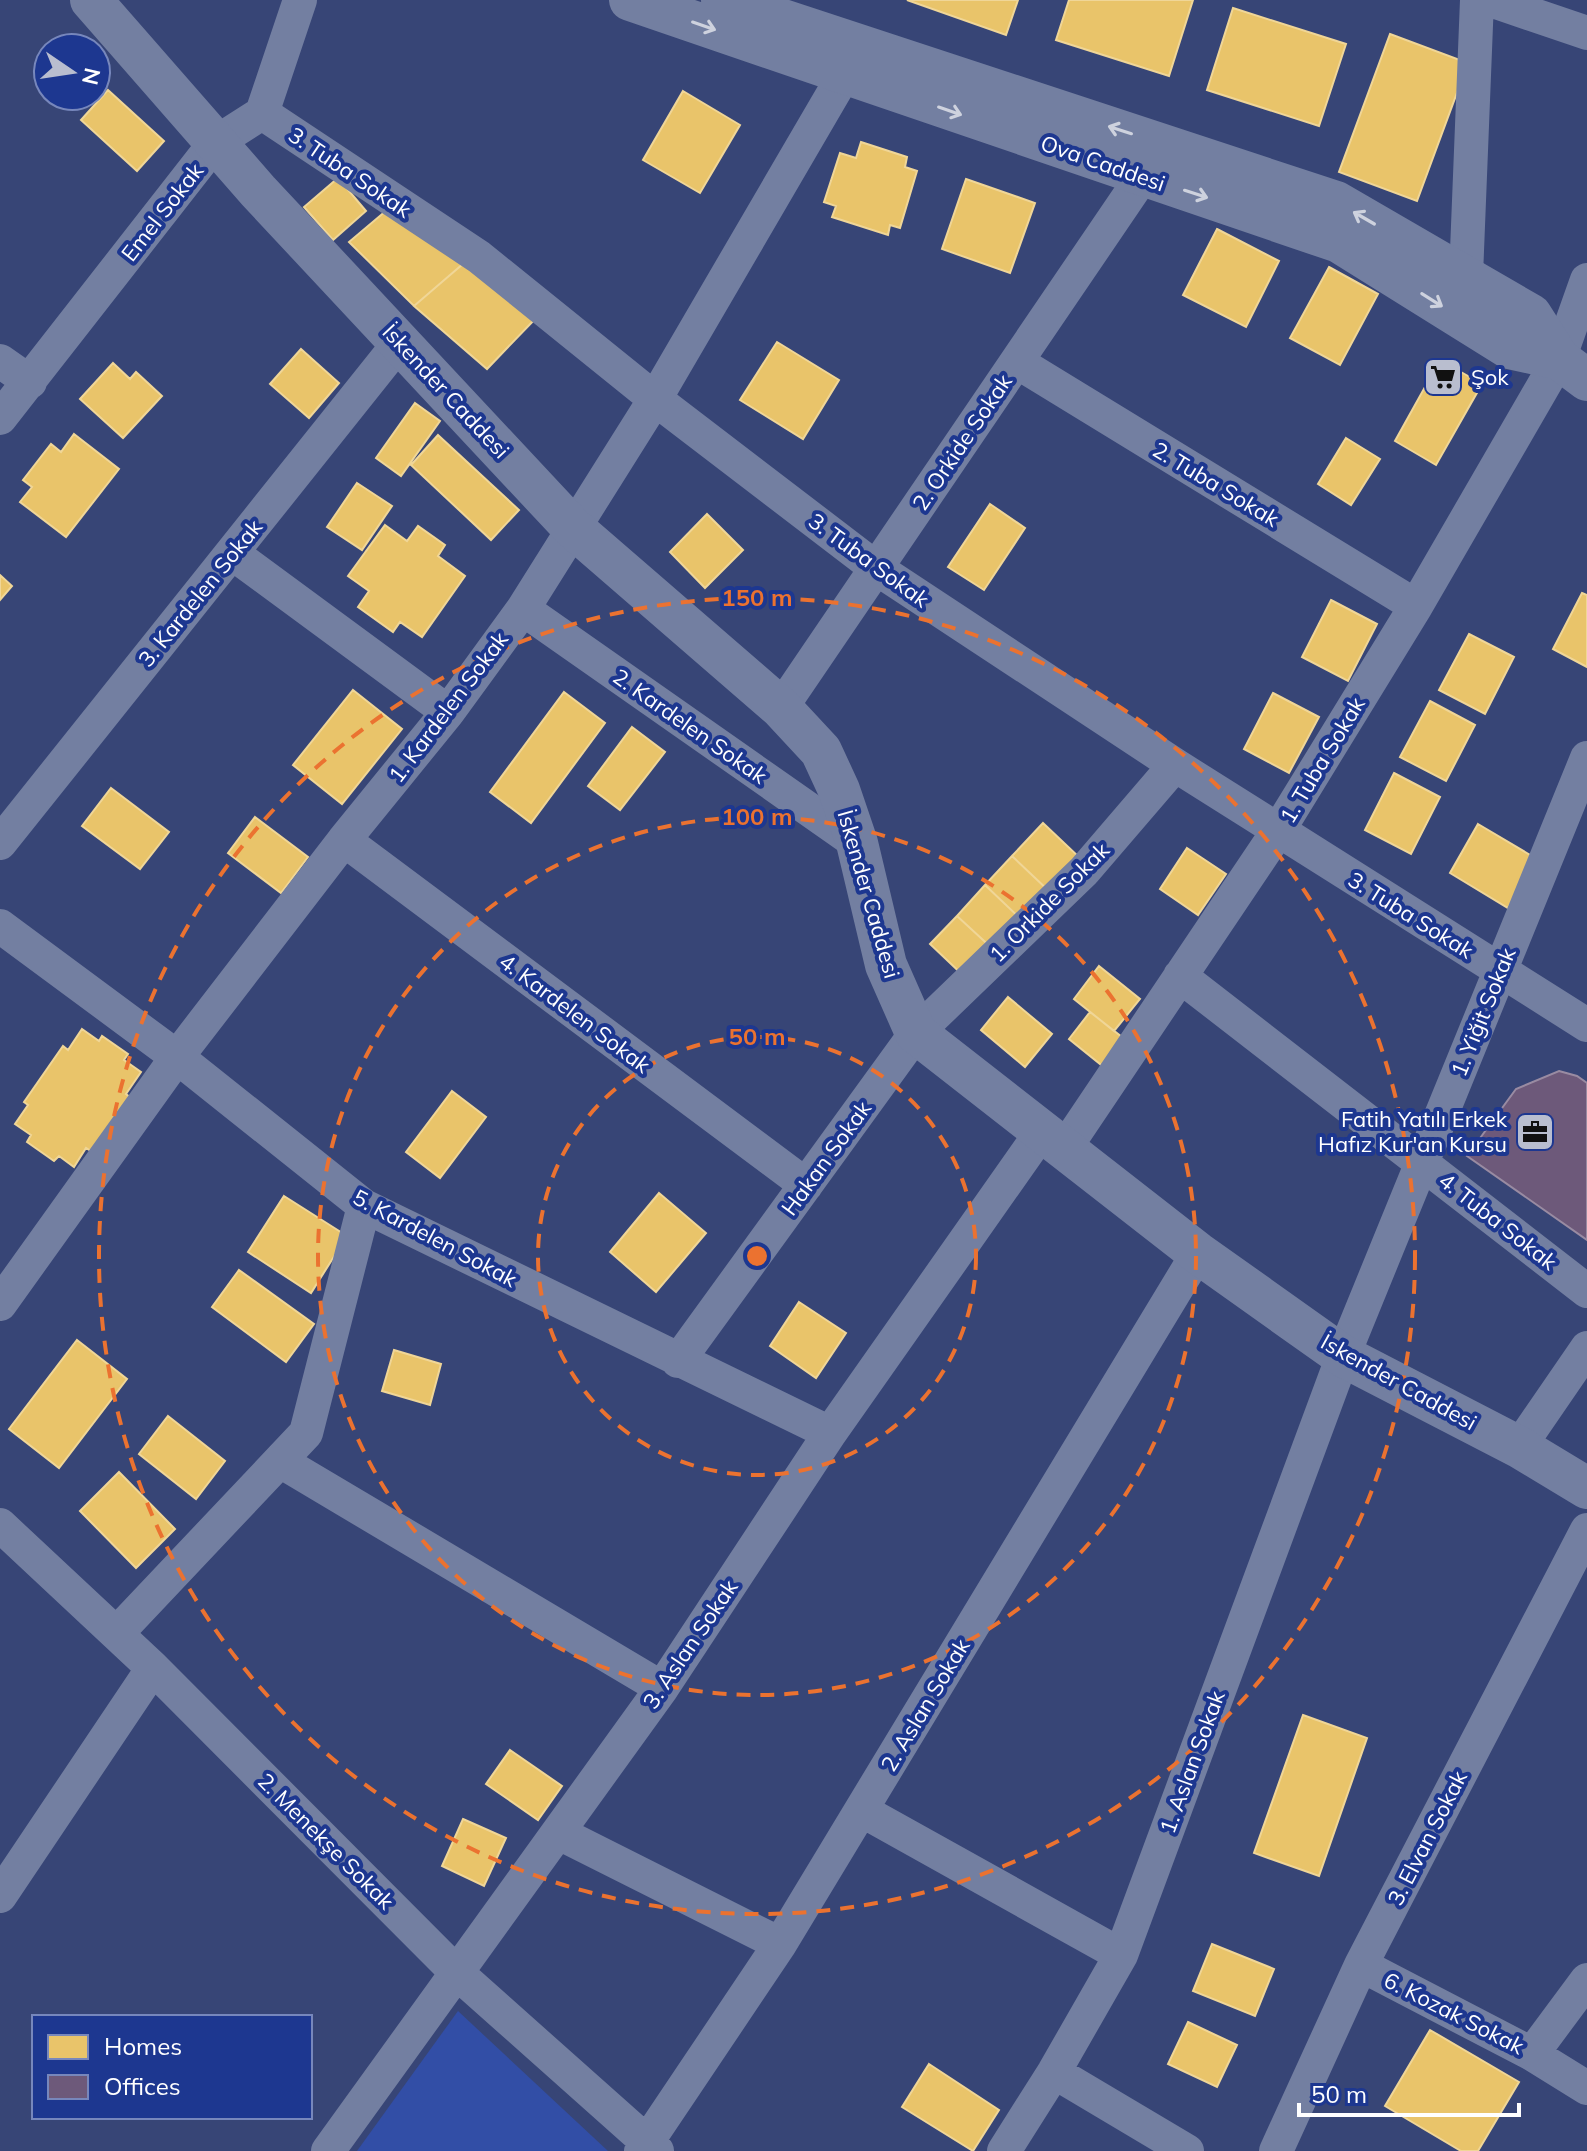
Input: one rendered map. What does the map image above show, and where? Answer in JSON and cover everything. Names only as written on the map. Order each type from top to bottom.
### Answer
[{"type":"street","name":"İskender Caddesi","points":[[91,0],[215,143],[572,527],[781,708],[821,751],[839,790],[857,843],[886,965],[916,1033],[1198,1253],[1343,1356],[1519,1447],[1587,1488]]},
{"type":"street","points":[[262,113],[300,0]]},
{"type":"street","name":"Ova Caddesi","points":[[630,0],[851,60],[1336,202],[1531,315],[1573,370]]},
{"type":"street","name":"Ova Caddesi","points":[[722,0],[851,60],[1142,177],[1339,242],[1509,348],[1573,370]]},
{"type":"street","points":[[1466,276],[1477,0]]},
{"type":"street","points":[[1490,0],[1587,33]]},
{"type":"street","name":"1. Kardelen Sokak","points":[[0,1304],[177,1057],[344,840],[448,712],[523,609],[655,399],[851,60]]},
{"type":"street","name":"Emel Sokak","points":[[0,418],[215,143],[262,113]]},
{"type":"street","name":"3. Tuba Sokak","points":[[262,113],[479,257],[655,399],[876,568],[1175,765],[1587,1025]]},
{"type":"street","name":"2. Orkide Sokak","points":[[781,708],[1142,177]]},
{"type":"street","name":"1. Tuba Sokak","points":[[1054,1139],[1180,976],[1278,831],[1416,606],[1573,370],[1587,280]]},
{"type":"street","name":"3. Kardelen Sokak","points":[[0,843],[400,342]]},
{"type":"street","points":[[0,361],[30,382]]},
{"type":"street","name":"2. Tuba Sokak","points":[[1017,362],[1416,606]]},
{"type":"street","points":[[232,553],[448,712]]},
{"type":"street","name":"2. Kardelen Sokak","points":[[523,609],[857,843]]},
{"type":"street","name":"1. Yiğit Sokak","points":[[1343,1356],[1587,758]]},
{"type":"street","name":"1. Orkide Sokak","points":[[916,1033],[1084,871],[1175,765]]},
{"type":"street","name":"4. Kardelen Sokak","points":[[344,840],[806,1185]]},
{"type":"street","name":"5. Kardelen Sokak","points":[[0,926],[177,1057],[364,1206],[830,1433]]},
{"type":"street","name":"4. Tuba Sokak","points":[[1180,976],[1587,1291]]},
{"type":"street","name":"Hakan Sokak","points":[[678,1361],[916,1033]]},
{"type":"street","name":"3. Aslan Sokak","points":[[328,2151],[662,1688],[830,1433],[1054,1139]]},
{"type":"street","points":[[117,1633],[306,1433],[364,1206]]},
{"type":"street","name":"2. Aslan Sokak","points":[[648,2148],[780,1944],[1198,1253]]},
{"type":"street","points":[[1519,1447],[1587,1348]]},
{"type":"street","name":"1. Aslan Sokak","points":[[1004,2151],[1054,2072],[1121,1955],[1343,1356]]},
{"type":"street","points":[[280,1461],[662,1688]]},
{"type":"street","name":"2. Menekşe Sokak","points":[[0,1525],[153,1668],[456,1972],[648,2148]]},
{"type":"street","name":"3. Elvan Sokak","points":[[1276,2151],[1361,1965],[1587,1530]]},
{"type":"street","points":[[0,1896],[153,1668]]},
{"type":"street","points":[[861,1810],[1121,1955]]},
{"type":"street","points":[[559,1833],[780,1944]]},
{"type":"street","name":"6. Kozak Sokak","points":[[1361,1965],[1532,2054],[1587,2088]]},
{"type":"street","points":[[1532,2054],[1587,1980]]},
{"type":"street","points":[[1054,2072],[1187,2151]]},
{"type":"shaded area","points":[[458,2011],[608,2151],[357,2151]]},
{"type":"building: Homes","points":[[907,0],[1018,0],[1006,35]]},
{"type":"building: Homes","points":[[1069,0],[1193,0],[1169,76],[1056,40]]},
{"type":"building: Homes","points":[[1233,8],[1346,44],[1319,126],[1207,90]]},
{"type":"building: Homes","points":[[1390,34],[1468,63],[1417,201],[1339,172]]},
{"type":"building: Homes","points":[[683,91],[740,125],[700,193],[643,160]]},
{"type":"building: Homes","points":[[112,94],[164,141],[137,171],[81,120],[88,112],[112,112]]},
{"type":"building: Homes","points":[[861,142],[907,157],[905,167],[917,171],[900,228],[890,225],[888,235],[832,217],[836,206],[824,202],[840,153],[856,158]]},
{"type":"building: Homes","points":[[338,178],[366,211],[333,240],[304,207]]},
{"type":"building: Homes","points":[[966,179],[1035,203],[1010,273],[942,249]]},
{"type":"building: Homes","points":[[387,210],[464,263],[414,306],[349,242]]},
{"type":"building: Homes","points":[[1217,229],[1279,261],[1246,327],[1183,295]]},
{"type":"building: Homes","points":[[464,263],[536,318],[487,369],[414,306]]},
{"type":"building: Homes","points":[[1329,267],[1378,294],[1340,365],[1290,338]]},
{"type":"building: Homes","points":[[777,342],[839,380],[803,439],[740,400]]},
{"type":"building: Homes","points":[[301,349],[339,383],[309,418],[270,384]]},
{"type":"building: Homes","points":[[1440,360],[1482,384],[1436,465],[1395,441]]},
{"type":"building: Homes","points":[[113,363],[130,379],[136,372],[162,396],[123,438],[80,399]]},
{"type":"building: Homes","points":[[415,403],[440,421],[401,476],[376,458]]},
{"type":"building: Homes","points":[[74,434],[119,469],[66,537],[20,502],[32,487],[23,480],[51,444],[61,452]]},
{"type":"building: Homes","points":[[438,435],[519,510],[491,540],[411,465]]},
{"type":"building: Homes","points":[[1346,438],[1380,459],[1351,505],[1318,484]]},
{"type":"building: Homes","points":[[357,483],[392,506],[362,550],[327,527]]},
{"type":"building: Homes","points":[[990,504],[1025,528],[984,590],[948,567]]},
{"type":"building: Homes","points":[[707,514],[743,550],[705,588],[670,552]]},
{"type":"building: Homes","points":[[385,525],[407,541],[418,526],[445,545],[438,556],[465,576],[422,637],[400,622],[393,632],[358,607],[369,591],[348,576]]},
{"type":"building: Homes","points":[[0,575],[12,586],[0,600]]},
{"type":"building: Homes","points":[[1582,593],[1587,595],[1587,667],[1553,649]]},
{"type":"building: Homes","points":[[1331,600],[1377,624],[1348,681],[1302,657]]},
{"type":"building: Homes","points":[[1469,634],[1514,657],[1485,714],[1439,690]]},
{"type":"building: Homes","points":[[353,690],[402,729],[342,804],[293,765]]},
{"type":"building: Homes","points":[[564,692],[605,723],[531,823],[490,792]]},
{"type":"building: Homes","points":[[1273,693],[1319,717],[1289,773],[1244,749]]},
{"type":"building: Homes","points":[[1430,701],[1475,725],[1446,781],[1400,757]]},
{"type":"building: Homes","points":[[632,727],[665,752],[620,810],[588,786]]},
{"type":"building: Homes","points":[[1394,773],[1440,797],[1411,854],[1365,830]]},
{"type":"building: Homes","points":[[111,788],[169,832],[140,869],[82,826]]},
{"type":"building: Homes","points":[[255,817],[308,857],[281,893],[228,853]]},
{"type":"building: Homes","points":[[1043,823],[1081,859],[1050,892],[1012,856]]},
{"type":"building: Homes","points":[[1478,824],[1537,859],[1508,908],[1450,873]]},
{"type":"building: Homes","points":[[1187,848],[1226,874],[1198,915],[1160,889]]},
{"type":"building: Homes","points":[[1012,856],[1050,892],[1023,921],[985,885]]},
{"type":"building: Homes","points":[[985,885],[1023,921],[995,951],[957,916]]},
{"type":"building: Homes","points":[[957,916],[995,951],[968,980],[930,944]]},
{"type":"building: Homes","points":[[1099,966],[1140,999],[1114,1031],[1074,999]]},
{"type":"building: Homes","points":[[1008,997],[1052,1034],[1025,1067],[981,1030]]},
{"type":"building: Homes","points":[[1090,1012],[1127,1041],[1105,1068],[1069,1039]]},
{"type":"building: Homes","points":[[82,1029],[99,1041],[102,1036],[128,1054],[124,1060],[141,1072],[126,1094],[132,1099],[94,1153],[86,1148],[74,1167],[59,1156],[54,1161],[27,1142],[31,1135],[15,1124],[28,1105],[24,1102],[63,1046],[68,1050]]},
{"type":"building: Homes","points":[[452,1091],[486,1117],[440,1178],[406,1152]]},
{"type":"building: Homes","points":[[659,1193],[706,1233],[656,1292],[610,1252]]},
{"type":"building: Homes","points":[[284,1196],[347,1236],[311,1293],[248,1252]]},
{"type":"building: Homes","points":[[239,1270],[314,1324],[286,1362],[212,1307]]},
{"type":"building: Homes","points":[[799,1302],[846,1333],[816,1378],[770,1346]]},
{"type":"building: Homes","points":[[77,1340],[127,1379],[59,1468],[9,1429]]},
{"type":"building: Homes","points":[[394,1350],[441,1364],[430,1405],[382,1391]]},
{"type":"building: Homes","points":[[168,1416],[225,1461],[196,1499],[139,1454]]},
{"type":"building: Homes","points":[[119,1472],[175,1529],[136,1568],[80,1511]]},
{"type":"building: Homes","points":[[1303,1715],[1367,1738],[1319,1876],[1254,1853]]},
{"type":"building: Homes","points":[[510,1750],[562,1786],[538,1820],[486,1784]]},
{"type":"building: Homes","points":[[463,1819],[506,1838],[484,1886],[442,1866]]},
{"type":"building: Homes","points":[[1212,1944],[1274,1969],[1255,2016],[1193,1991]]},
{"type":"building: Homes","points":[[1188,2022],[1237,2045],[1217,2087],[1168,2064]]},
{"type":"building: Homes","points":[[1430,2030],[1519,2082],[1478,2151],[1461,2151],[1385,2106]]},
{"type":"building: Homes","points":[[929,2064],[999,2110],[973,2151],[902,2107]]},
{"type":"building: Offices","name":"Fatih Yatılı Erkek Hafız Kur'an Kursu","points":[[1559,1071],[1577,1076],[1587,1083],[1587,1240],[1467,1156],[1516,1089]]},
{"type":"place","name":"Şok","points":[[1443,377]]},
{"type":"place","name":"Fatih Yatılı Erkek Hafız Kur'an Kursu","points":[[1535,1132]]}]
